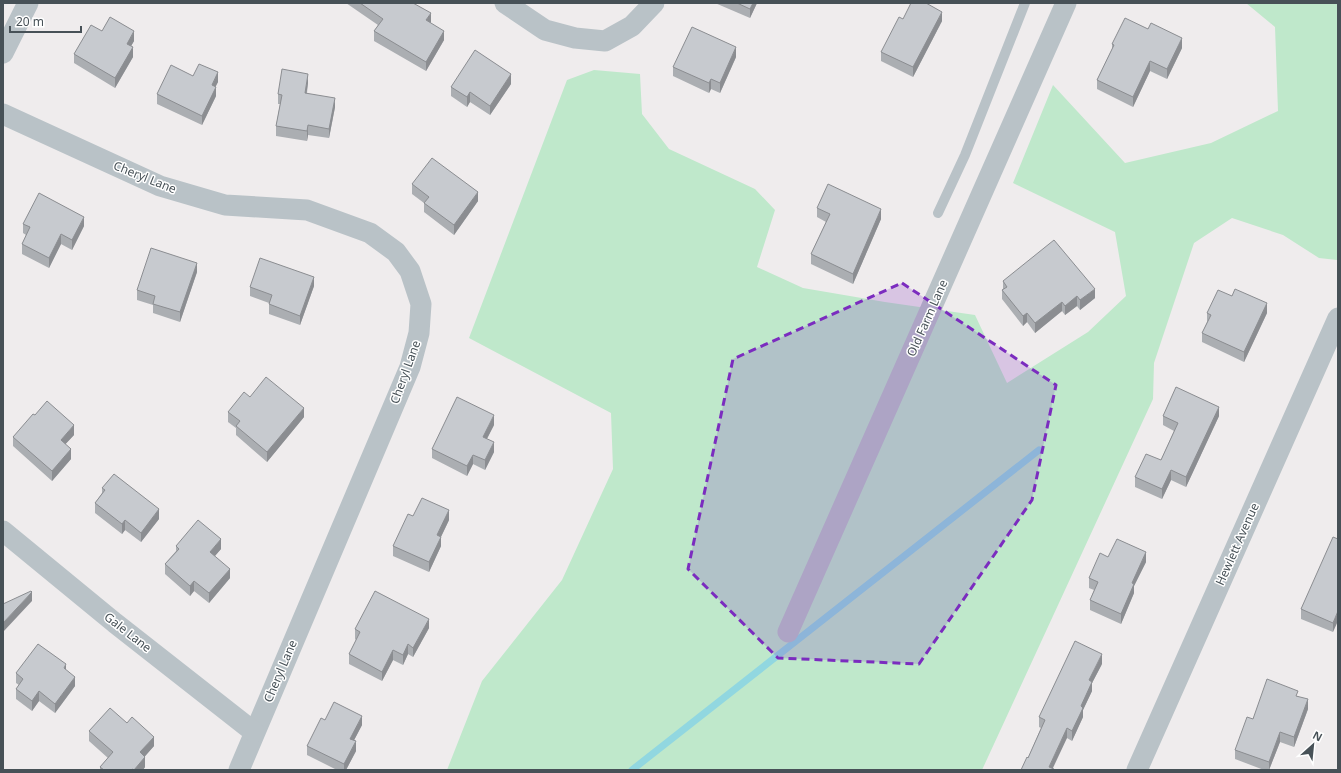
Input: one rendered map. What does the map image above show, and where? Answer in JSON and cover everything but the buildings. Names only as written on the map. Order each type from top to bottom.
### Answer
[{"type":"street","points":[[3,53],[28,3]]},
{"type":"street","points":[[505,3],[545,30],[575,38],[604,41],[632,26],[654,3]]},
{"type":"street","name":"Old Farm Lane","points":[[788,632],[1066,3]]},
{"type":"street","name":"Cheryl Lane","points":[[3,114],[160,186],[225,205],[307,210],[370,234],[396,252],[410,271],[421,304],[419,333],[410,367],[239,770]]},
{"type":"street","name":"Hewlett Avenue","points":[[1137,770],[1338,318]]},
{"type":"street","name":"Gale Lane","points":[[3,531],[115,623],[254,732]]},
{"type":"lane","points":[[938,213],[965,155],[1025,3]]},
{"type":"highlighted area","points":[[902,283],[1056,385],[1032,500],[919,664],[778,658],[688,569],[733,359]]},
{"type":"green space","points":[[1246,3],[1338,3],[1337,260],[1319,258],[1283,235],[1232,218],[1194,243],[1154,363],[1153,399],[982,770],[447,770],[482,681],[562,580],[613,469],[611,413],[469,338],[567,80],[594,70],[640,74],[642,114],[669,149],[755,189],[775,210],[757,267],[803,288],[975,315],[1007,383],[1088,332],[1126,296],[1115,232],[1013,183],[1053,85],[1125,163],[1211,143],[1278,111],[1275,27]]},
{"type":"waterway","points":[[632,770],[1039,450]]}]
